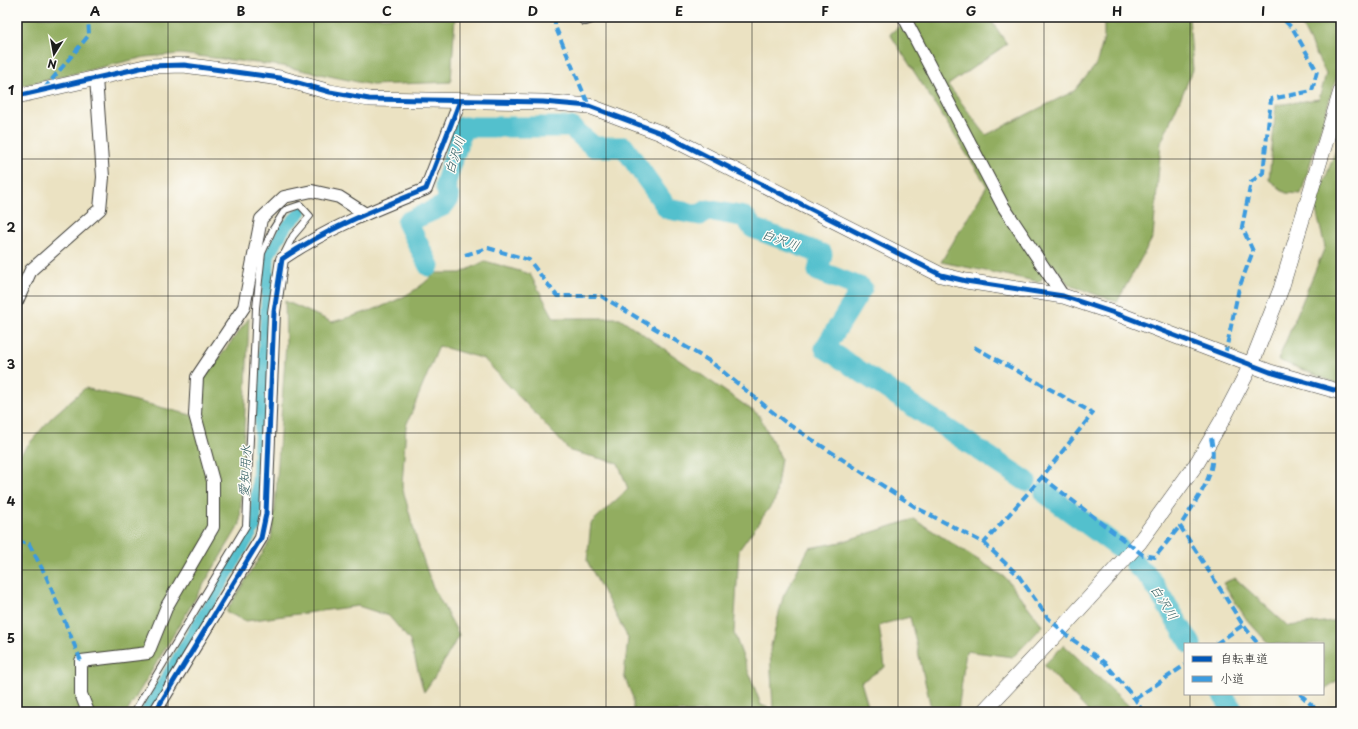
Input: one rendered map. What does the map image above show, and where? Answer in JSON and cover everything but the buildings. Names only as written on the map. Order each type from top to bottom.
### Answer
[{"type":"street","points":[[584,17],[590,17]]},
{"type":"street","points":[[904,17],[1003,206],[1063,296]]},
{"type":"street","points":[[17,96],[149,66],[184,65],[280,78],[330,92],[369,99],[543,102],[589,106],[661,133],[942,274],[966,281],[1063,296],[1123,316],[1270,372],[1341,392]]},
{"type":"street","points":[[17,301],[31,270],[100,209],[103,176],[96,78]]},
{"type":"street","points":[[983,712],[1068,622],[1139,543],[1197,463],[1224,417],[1251,365],[1281,289],[1341,91]]},
{"type":"street","points":[[156,712],[261,538],[266,514],[274,312],[282,259],[297,249],[364,213],[426,189],[460,101]]},
{"type":"street","points":[[88,712],[81,694],[81,660],[148,653],[167,606],[213,527],[213,481],[195,415],[196,377],[244,308],[261,219],[284,197],[312,191],[339,197],[364,213]]},
{"type":"lane","points":[[134,712],[246,526],[256,308],[262,253],[273,229],[285,210],[300,205],[310,216],[293,236],[282,259]]},
{"type":"green space","points":[[17,17],[455,17],[451,82],[372,85],[282,66],[180,54],[145,57],[17,87]]},
{"type":"green space","points":[[910,17],[989,17],[1007,44],[948,85],[986,135],[1074,91],[1096,65],[1104,38],[1104,17],[1189,17],[1193,70],[1161,143],[1153,237],[1117,302],[1069,285],[1051,262],[1040,282],[941,262],[987,186],[890,34]]},
{"type":"green space","points":[[1301,17],[1341,17],[1341,62],[1301,194],[1286,193],[1269,180],[1276,105],[1319,99],[1326,74],[1300,22]]},
{"type":"green space","points":[[1341,136],[1341,311],[1337,349],[1341,350],[1341,385],[1278,360],[1325,247],[1315,206]]},
{"type":"green space","points":[[485,261],[530,274],[554,318],[620,318],[759,415],[781,458],[775,500],[739,550],[734,633],[761,705],[773,710],[770,650],[783,597],[809,548],[841,542],[914,519],[1005,577],[1043,626],[1013,657],[966,651],[958,712],[932,712],[910,617],[879,625],[885,667],[861,682],[870,712],[633,712],[633,698],[624,676],[628,638],[587,561],[591,523],[628,489],[618,463],[570,451],[484,359],[439,346],[406,426],[402,486],[417,541],[432,585],[459,635],[438,672],[424,692],[410,641],[389,616],[358,606],[246,621],[226,612],[271,539],[275,508],[286,343],[285,301],[332,322],[360,314],[400,298],[425,283],[435,273],[461,273]]},
{"type":"green space","points":[[249,318],[240,524],[127,712],[17,712],[17,458],[51,418],[85,388],[203,418],[204,378]]},
{"type":"green space","points":[[1235,578],[1288,626],[1341,620],[1341,678],[1324,689],[1324,643],[1268,643],[1247,620],[1223,583]]},
{"type":"green space","points":[[1064,645],[1128,705],[1132,712],[1089,712],[1044,665]]},
{"type":"waterway","name":"白沢川","points":[[429,266],[407,222],[443,206],[449,198],[445,185],[463,127],[571,127],[594,147],[624,147],[668,209],[700,215],[708,210],[745,217],[753,228],[822,254],[818,271],[862,288],[825,348],[1026,481]]},
{"type":"waterway","name":"愛知用水","points":[[146,712],[255,527],[269,255],[285,228],[301,212]]},
{"type":"waterway","name":"白沢川","points":[[1045,493],[1118,547]]},
{"type":"waterway","name":"白沢川","points":[[1135,564],[1150,578],[1190,643]]},
{"type":"waterway","name":"白沢川","points":[[1223,695],[1234,712]]},
{"type":"marked path","points":[[44,89],[89,35],[88,17]]},
{"type":"marked path","points":[[555,17],[555,26],[589,106]]},
{"type":"marked path","points":[[1225,355],[1239,288],[1253,251],[1242,227],[1251,182],[1263,173],[1271,99],[1312,91],[1317,71],[1293,29],[1281,17]]},
{"type":"marked path","points":[[465,255],[488,248],[529,260],[557,296],[601,296],[711,362],[785,422],[917,508],[984,543],[1018,575],[1048,618],[1069,637],[1105,663],[1135,699],[1143,712]]},
{"type":"marked path","points":[[974,347],[1093,413],[1042,477],[984,543]]},
{"type":"marked path","points":[[1211,438],[1213,451],[1209,474],[1200,495],[1180,526],[1243,625],[1257,643]]},
{"type":"marked path","points":[[1042,477],[1143,555],[1155,557],[1180,526]]},
{"type":"marked path","points":[[17,541],[29,544],[46,576],[81,661]]},
{"type":"marked path","points":[[1217,643],[1243,625]]},
{"type":"marked path","points":[[1135,699],[1184,666]]},
{"type":"marked path","points":[[1301,695],[1319,712]]},
{"type":"cycle path","points":[[17,96],[149,66],[184,65],[280,78],[330,92],[369,99],[543,102],[589,106],[661,133],[941,275],[966,281],[1063,296],[1123,316],[1270,372],[1341,392]]},
{"type":"cycle path","points":[[155,712],[261,538],[266,514],[274,312],[282,259],[334,229],[370,212],[426,189],[460,101]]}]
